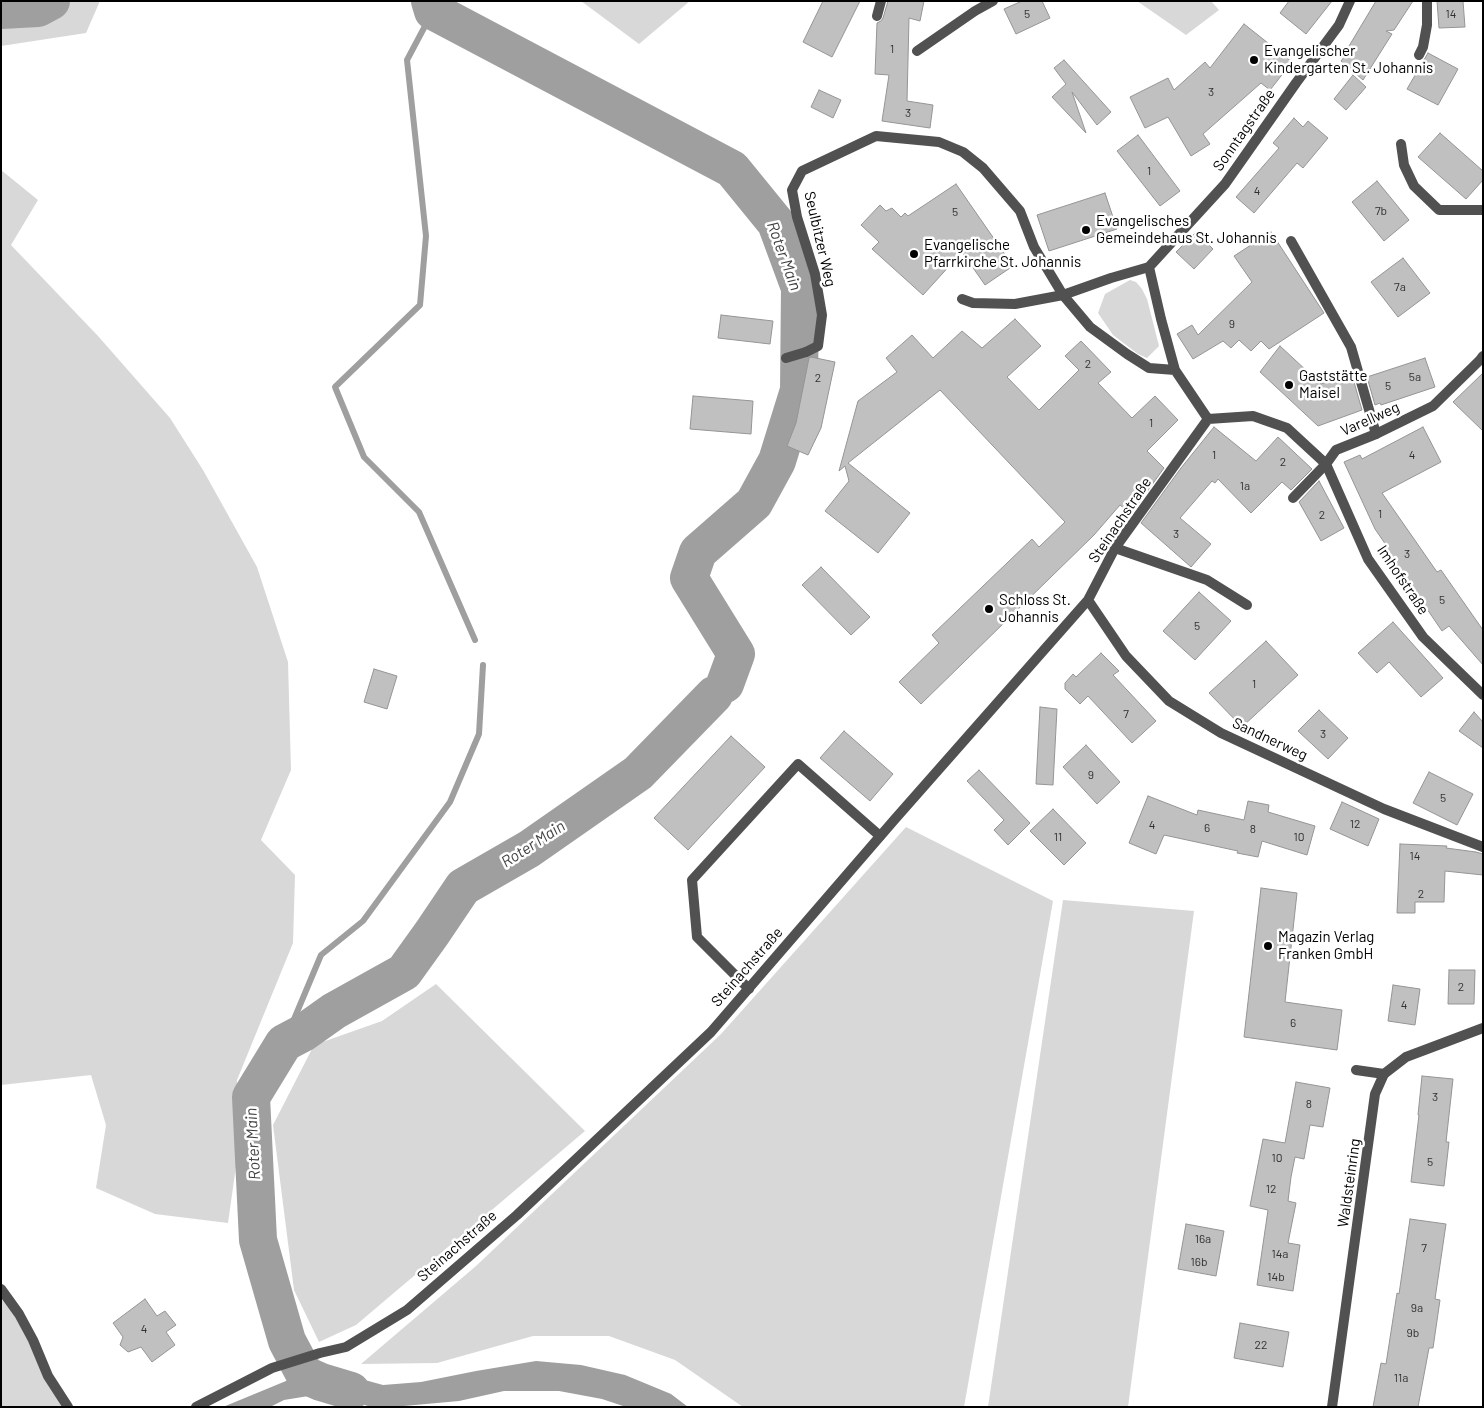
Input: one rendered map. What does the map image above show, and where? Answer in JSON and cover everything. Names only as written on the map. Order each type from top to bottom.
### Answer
[{"type":"street","points":[[877,16],[880,1]]},
{"type":"street","points":[[917,51],[975,11],[993,1]]},
{"type":"street","name":"Sonntagstraße","points":[[1149,267],[1225,184],[1339,25],[1350,1]]},
{"type":"street","points":[[1419,55],[1423,47],[1427,25],[1427,1]]},
{"type":"street","name":"Seulbitzer Weg","points":[[786,358],[818,346],[822,315],[815,274],[797,216],[792,190],[802,172],[876,136],[940,142],[963,152],[983,168],[1020,211],[1034,248],[1062,295]]},
{"type":"street","points":[[1401,144],[1404,165],[1414,186],[1439,210],[1483,210]]},
{"type":"street","points":[[1291,242],[1351,347],[1376,434]]},
{"type":"street","points":[[962,299],[973,303],[1015,304],[1062,295],[1149,267],[1175,370],[1208,419],[1253,416],[1287,428],[1326,464]]},
{"type":"street","points":[[1062,295],[1090,327],[1127,354],[1149,368],[1175,370]]},
{"type":"street","name":"Varellweg","points":[[1293,498],[1326,464],[1336,450],[1376,434],[1433,406],[1483,356]]},
{"type":"street","name":"Steinachstraße","points":[[196,1407],[272,1368],[346,1347],[407,1310],[517,1215],[711,1032],[880,836],[1088,600],[1115,548],[1208,419]]},
{"type":"street","name":"Imhofstraße","points":[[1326,464],[1368,559],[1423,637],[1483,695]]},
{"type":"street","points":[[1115,548],[1207,580],[1247,605]]},
{"type":"street","name":"Sandnerweg","points":[[1088,600],[1126,656],[1169,701],[1221,733],[1384,809],[1483,846]]},
{"type":"street","points":[[749,989],[697,937],[692,880],[798,764],[880,836]]},
{"type":"street","points":[[1356,1070],[1384,1074],[1406,1057],[1483,1028]]},
{"type":"street","name":"Waldsteinring","points":[[1332,1407],[1375,1094],[1384,1074]]},
{"type":"street","points":[[1,1289],[19,1314],[33,1340],[48,1376],[68,1407]]},
{"type":"shaded area","points":[[1,1],[100,1],[86,33],[1,46]]},
{"type":"shaded area","points":[[581,1],[690,1],[639,44]]},
{"type":"shaded area","points":[[1137,1],[1211,1],[1219,10],[1186,35]]},
{"type":"shaded area","points":[[1,170],[38,200],[11,245],[98,336],[170,418],[203,470],[257,567],[288,662],[291,770],[261,840],[295,875],[293,943],[237,1080],[237,1159],[228,1223],[155,1214],[96,1188],[106,1125],[91,1075],[1,1085]]},
{"type":"shaded area","points":[[1130,280],[1136,282],[1147,299],[1159,346],[1147,358],[1138,354],[1113,335],[1098,313],[1105,294]]},
{"type":"shaded area","points":[[906,827],[1053,901],[964,1407],[743,1407],[675,1360],[609,1336],[533,1336],[437,1363],[361,1364],[476,1266],[721,1034]]},
{"type":"shaded area","points":[[1063,900],[1194,911],[1128,1407],[988,1407]]},
{"type":"shaded area","points":[[436,984],[585,1131],[356,1325],[319,1342],[294,1290],[273,1125],[314,1045],[382,1021]]},
{"type":"shaded area","points":[[1,1289],[68,1407],[1,1407]]},
{"type":"shaded area","points":[[536,1361],[581,1365],[625,1375],[671,1394],[688,1407],[626,1407],[602,1399],[559,1391],[504,1391],[459,1401],[404,1406],[371,1407],[327,1393],[284,1400],[270,1407],[223,1407],[315,1369],[343,1374],[383,1385],[421,1382]]},
{"type":"building","points":[[823,1],[860,1],[832,57],[803,42]]},
{"type":"building","points":[[888,1],[924,1],[920,21],[909,18],[907,101],[933,105],[930,128],[882,121],[889,75],[875,74],[877,23],[883,18]]},
{"type":"building","points":[[1022,1],[1042,1],[1050,18],[1016,34],[1004,9]]},
{"type":"building","points":[[1289,1],[1332,1],[1306,34],[1280,13]]},
{"type":"building","points":[[1376,1],[1413,1],[1394,30],[1386,31],[1392,34],[1363,80],[1341,61],[1348,52],[1346,51]]},
{"type":"building","points":[[1437,1],[1463,1],[1465,27],[1439,28]]},
{"type":"building","points":[[1244,24],[1292,62],[1270,90],[1261,83],[1203,134],[1210,144],[1191,156],[1168,117],[1145,128],[1130,97],[1168,78],[1174,90],[1205,62],[1210,68]]},
{"type":"building","points":[[1428,53],[1458,69],[1438,105],[1407,89]]},
{"type":"building","points":[[1064,60],[1111,112],[1097,125],[1072,92],[1086,133],[1052,97],[1066,84],[1054,68]]},
{"type":"building","points":[[1353,75],[1366,87],[1346,110],[1334,99]]},
{"type":"building","points":[[819,90],[841,100],[833,118],[811,107]]},
{"type":"building","points":[[1294,118],[1303,127],[1308,121],[1328,138],[1303,168],[1297,163],[1254,213],[1236,197],[1279,148],[1273,143]]},
{"type":"building","points":[[1440,133],[1483,171],[1483,180],[1466,199],[1418,157]]},
{"type":"building","points":[[1138,135],[1180,191],[1160,206],[1117,151]]},
{"type":"building","points":[[1377,181],[1409,220],[1384,241],[1352,202]]},
{"type":"building","points":[[956,184],[1013,266],[985,285],[962,252],[923,295],[872,249],[879,242],[861,225],[880,205],[886,211],[892,208],[901,217],[905,213],[908,216]]},
{"type":"building","points":[[1105,193],[1117,229],[1049,251],[1037,215]]},
{"type":"building","points":[[1196,232],[1213,249],[1194,269],[1176,252]]},
{"type":"building","points":[[1271,232],[1324,313],[1269,349],[1261,341],[1251,351],[1239,340],[1231,348],[1223,341],[1193,359],[1177,334],[1192,325],[1198,335],[1252,282],[1234,256]]},
{"type":"building","points":[[1403,258],[1430,293],[1398,317],[1371,282]]},
{"type":"building","points":[[721,315],[773,321],[770,344],[718,338]]},
{"type":"building","points":[[1015,319],[1041,346],[1007,377],[1039,410],[1079,370],[1065,356],[1081,341],[1111,372],[1098,383],[1132,418],[1155,396],[1178,420],[1147,451],[1164,468],[1131,514],[1120,505],[1094,535],[921,704],[899,682],[939,643],[932,635],[1032,539],[1039,547],[1065,522],[940,390],[848,463],[910,513],[878,553],[825,511],[849,481],[845,466],[839,471],[858,401],[897,372],[886,358],[912,335],[933,358],[962,331],[982,348]]},
{"type":"building","points":[[1280,346],[1321,384],[1350,374],[1362,410],[1318,426],[1260,372]]},
{"type":"building","points":[[809,358],[835,362],[821,428],[808,455],[787,446],[796,423]]},
{"type":"building","points":[[1425,358],[1435,387],[1381,405],[1380,403],[1375,405],[1367,377]]},
{"type":"building","points":[[1483,373],[1483,431],[1453,402]]},
{"type":"building","points":[[693,396],[753,401],[751,434],[690,429]]},
{"type":"building","points":[[1214,427],[1256,461],[1278,437],[1312,469],[1291,490],[1282,482],[1251,513],[1218,479],[1215,483],[1212,481],[1180,518],[1211,544],[1191,567],[1141,523]]},
{"type":"building","points":[[1423,427],[1441,462],[1382,493],[1437,572],[1441,570],[1483,630],[1483,665],[1449,626],[1442,631],[1384,546],[1386,545],[1375,529],[1344,462],[1360,455],[1362,459]]},
{"type":"building","points":[[1319,481],[1344,528],[1321,541],[1299,502]]},
{"type":"building","points":[[821,567],[870,617],[851,635],[802,585]]},
{"type":"building","points":[[1199,592],[1231,621],[1195,660],[1163,631]]},
{"type":"building","points":[[1393,622],[1443,678],[1421,697],[1389,662],[1377,673],[1358,653]]},
{"type":"building","points":[[1266,641],[1298,675],[1242,727],[1209,693]]},
{"type":"building","points":[[1101,653],[1119,671],[1113,675],[1156,721],[1132,743],[1088,696],[1080,704],[1065,689],[1065,683],[1073,674],[1076,677]]},
{"type":"building","points":[[374,669],[397,676],[387,709],[364,702]]},
{"type":"building","points":[[1040,707],[1057,709],[1053,785],[1036,784]]},
{"type":"building","points":[[1319,710],[1348,738],[1328,759],[1298,731]]},
{"type":"building","points":[[1474,712],[1483,722],[1483,748],[1459,731]]},
{"type":"building","points":[[844,731],[893,774],[870,801],[820,758]]},
{"type":"building","points":[[731,736],[765,767],[688,850],[654,818]]},
{"type":"building","points":[[1086,745],[1120,782],[1097,804],[1063,767]]},
{"type":"building","points":[[979,770],[1030,823],[1008,845],[994,830],[1004,820],[967,781]]},
{"type":"building","points":[[1429,772],[1473,794],[1457,825],[1413,803]]},
{"type":"building","points":[[1148,796],[1197,815],[1198,810],[1244,820],[1248,801],[1269,805],[1268,812],[1315,826],[1307,855],[1262,841],[1258,857],[1164,835],[1156,854],[1129,843]]},
{"type":"building","points":[[1342,802],[1379,819],[1368,846],[1330,829]]},
{"type":"building","points":[[1053,809],[1086,843],[1064,865],[1030,831]]},
{"type":"building","points":[[1400,844],[1447,846],[1446,848],[1483,854],[1483,875],[1445,871],[1444,902],[1415,902],[1415,913],[1397,913]]},
{"type":"building","points":[[1261,888],[1297,893],[1285,1002],[1342,1010],[1337,1050],[1244,1037]]},
{"type":"building","points":[[1449,970],[1475,970],[1474,1004],[1448,1004]]},
{"type":"building","points":[[1393,985],[1420,989],[1415,1025],[1388,1021]]},
{"type":"building","points":[[1422,1076],[1453,1079],[1446,1142],[1449,1142],[1444,1186],[1411,1182]]},
{"type":"building","points":[[1296,1082],[1330,1088],[1323,1127],[1310,1125],[1304,1159],[1295,1157],[1291,1177],[1288,1201],[1296,1203],[1288,1243],[1300,1245],[1293,1291],[1257,1285],[1268,1210],[1250,1206],[1263,1139],[1285,1143]]},
{"type":"building","points":[[1410,1219],[1446,1224],[1435,1299],[1440,1300],[1433,1348],[1429,1348],[1418,1407],[1373,1407],[1381,1363],[1386,1364]]},
{"type":"building","points":[[1186,1224],[1224,1231],[1216,1276],[1178,1269]]},
{"type":"building","points":[[145,1299],[157,1316],[165,1311],[176,1325],[166,1332],[175,1345],[152,1362],[141,1347],[128,1352],[120,1345],[123,1337],[113,1323]]},
{"type":"building","points":[[1240,1323],[1289,1332],[1283,1367],[1234,1358]]},
{"type":"waterway","name":"Roter Main","points":[[1,10],[38,8],[51,1]]},
{"type":"waterway","name":"Roter Main","points":[[430,1],[433,11],[732,169],[776,223],[800,288],[799,390],[777,461],[754,503],[698,552],[689,578],[736,654],[725,684]]},
{"type":"waterway","points":[[433,11],[407,60],[426,236],[420,305],[335,387],[364,457],[419,512],[475,640]]},
{"type":"waterway","points":[[284,1043],[321,955],[363,921],[450,802],[479,734],[483,665]]},
{"type":"waterway","name":"Roter Main","points":[[351,1391],[305,1375],[287,1341],[258,1240],[251,1097],[284,1043],[303,1033],[334,1011],[404,972],[463,887],[529,849],[638,773],[714,695]]},
{"type":"place","name":"Evangelischer Kindergarten St. Johannis","points":[[1254,60]]},
{"type":"place","name":"Evangelisches Gemeindehaus St. Johannis","points":[[1086,230]]},
{"type":"place","name":"Evangelische Pfarrkirche St. Johannis","points":[[914,254]]},
{"type":"place","name":"Gaststätte Maisel","points":[[1289,385]]},
{"type":"place","name":"Schloss St. Johannis","points":[[989,609]]},
{"type":"place","name":"Magazin Verlag Franken GmbH","points":[[1268,946]]}]
